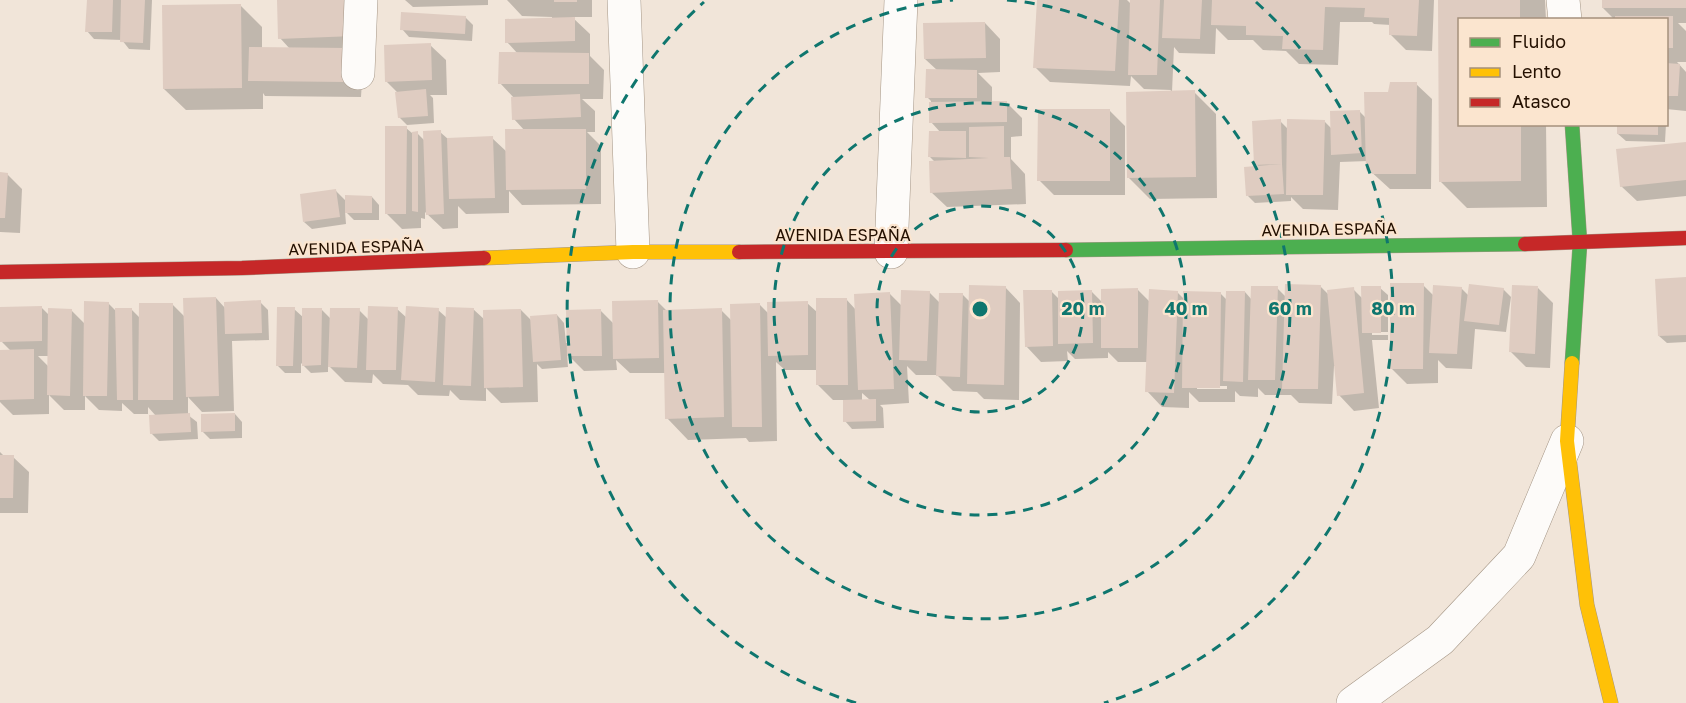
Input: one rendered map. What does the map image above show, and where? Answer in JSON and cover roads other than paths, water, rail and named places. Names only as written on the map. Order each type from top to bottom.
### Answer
[{"type":"street","points":[[358,74],[361,0]]},
{"type":"street","points":[[624,0],[633,252]]},
{"type":"street","points":[[891,252],[901,0]]},
{"type":"street","points":[[1563,0],[1564,18]]},
{"type":"street","points":[[1572,126],[1580,243],[1567,441],[1587,605],[1611,703]]},
{"type":"street","name":"AVENIDA ESPAÑA","points":[[0,272],[242,268],[633,252],[891,252],[1580,243],[1686,238]]},
{"type":"street","points":[[1353,703],[1440,640],[1519,556],[1567,441]]}]
